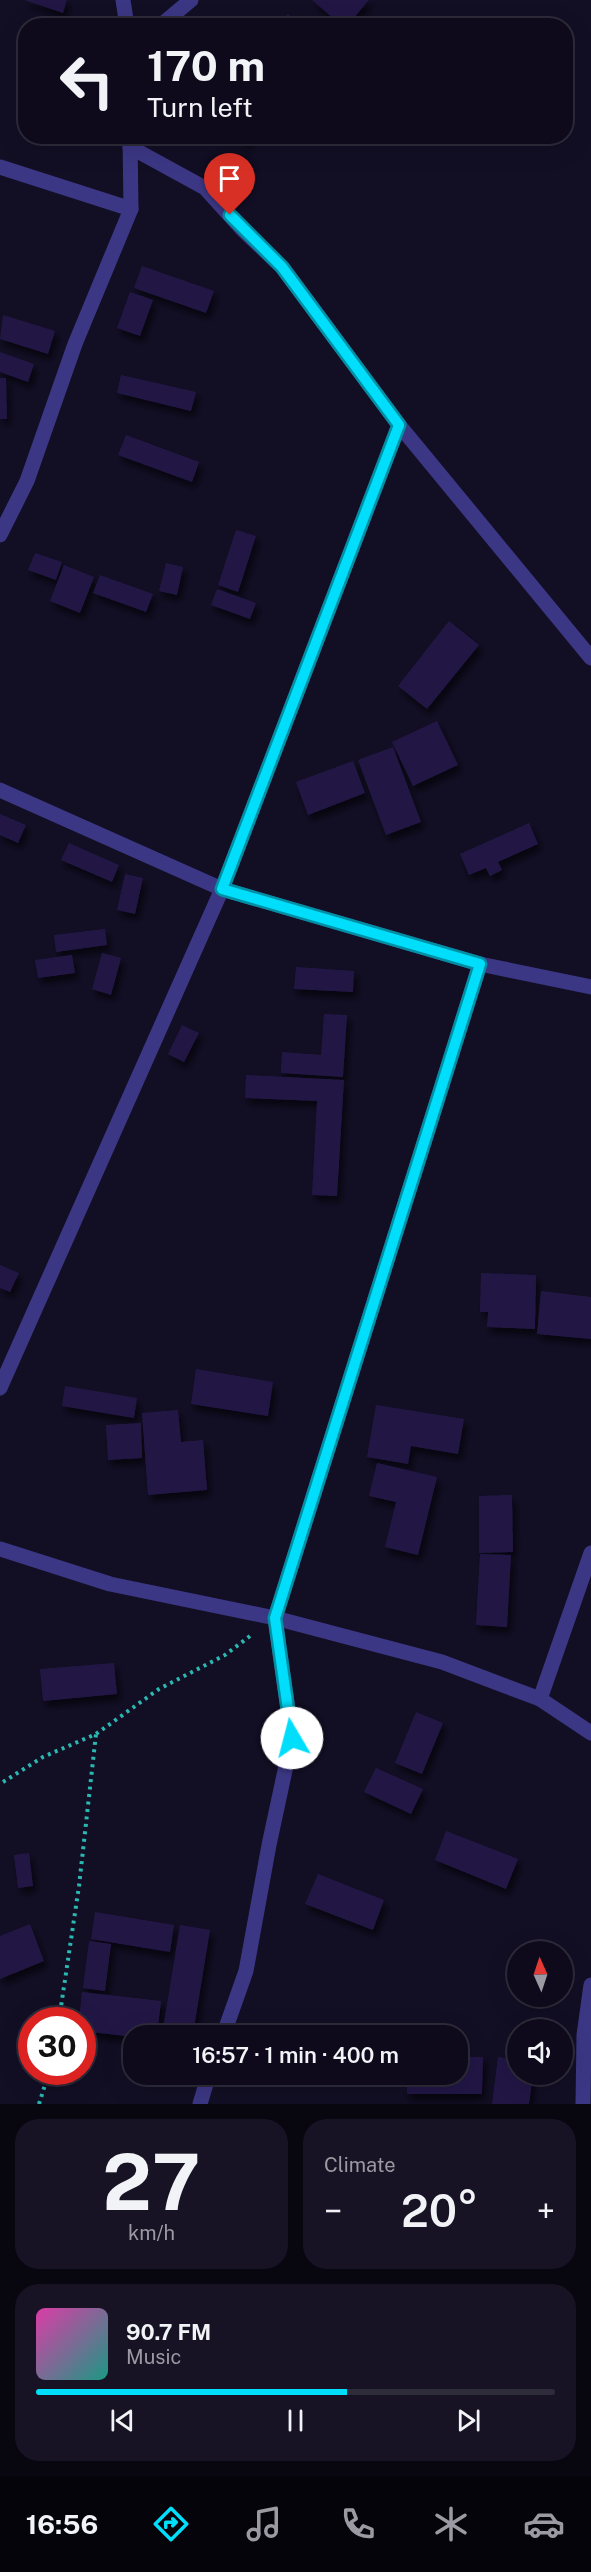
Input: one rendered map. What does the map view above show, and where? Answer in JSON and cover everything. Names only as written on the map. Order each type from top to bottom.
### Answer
[{"type":"street","points":[[123,0],[126,18]]},
{"type":"street","points":[[170,18],[191,0]]},
{"type":"street","points":[[0,535],[27,481],[75,344],[131,209],[130,144]]},
{"type":"street","points":[[133,144],[205,188],[282,267],[399,425],[591,658]]},
{"type":"street","points":[[0,167],[131,209]]},
{"type":"street","points":[[0,1388],[222,889],[399,425]]},
{"type":"street","points":[[0,790],[222,889],[480,964],[591,987]]},
{"type":"street","points":[[227,2025],[246,1971],[268,1845],[292,1738],[275,1618],[480,964]]},
{"type":"street","points":[[0,1550],[110,1584],[275,1618],[442,1662],[540,1699],[591,1733]]},
{"type":"street","points":[[540,1699],[591,1553]]},
{"type":"street","points":[[583,2104],[584,2035],[591,1985]]},
{"type":"street","points":[[201,2104],[206,2085]]},
{"type":"path","points":[[3,1782],[43,1757],[96,1734],[159,1689],[225,1655],[275,1618]]},
{"type":"path","points":[[61,2007],[79,1886],[96,1734]]},
{"type":"path","points":[[39,2104],[45,2085]]},
{"type":"building","points":[[24,0],[67,0],[63,13]]},
{"type":"building","points":[[312,0],[369,0],[354,18],[333,18]]},
{"type":"building","points":[[142,266],[214,291],[206,313],[134,288]]},
{"type":"building","points":[[130,292],[153,300],[140,336],[117,328]]},
{"type":"building","points":[[3,315],[55,331],[48,354],[0,339]]},
{"type":"building","points":[[0,352],[34,364],[28,382],[0,372]]},
{"type":"building","points":[[121,375],[196,392],[191,411],[117,393]]},
{"type":"building","points":[[0,378],[6,378],[7,419],[0,419]]},
{"type":"building","points":[[126,435],[199,462],[192,482],[118,455]]},
{"type":"building","points":[[236,530],[256,536],[238,592],[218,585]]},
{"type":"building","points":[[35,553],[62,562],[56,580],[28,570]]},
{"type":"building","points":[[166,563],[183,567],[177,595],[159,591]]},
{"type":"building","points":[[64,565],[94,577],[80,613],[50,601]]},
{"type":"building","points":[[100,575],[153,594],[146,612],[93,593]]},
{"type":"building","points":[[217,589],[256,603],[250,619],[211,605]]},
{"type":"building","points":[[449,621],[479,645],[427,709],[398,686]]},
{"type":"building","points":[[437,721],[458,765],[413,786],[392,742]]},
{"type":"building","points":[[393,747],[421,822],[386,835],[358,760]]},
{"type":"building","points":[[353,761],[365,793],[308,815],[296,782]]},
{"type":"building","points":[[0,814],[26,825],[18,843],[0,835]]},
{"type":"building","points":[[529,823],[538,844],[498,862],[502,870],[490,876],[486,868],[469,875],[460,854]]},
{"type":"building","points":[[69,843],[119,865],[112,882],[61,860]]},
{"type":"building","points":[[125,874],[143,878],[135,914],[117,910]]},
{"type":"building","points":[[105,929],[107,945],[56,952],[54,935]]},
{"type":"building","points":[[102,953],[121,958],[111,995],[92,989]]},
{"type":"building","points":[[72,955],[75,973],[38,978],[35,960]]},
{"type":"building","points":[[296,967],[354,971],[353,992],[294,989]]},
{"type":"building","points":[[324,1014],[347,1015],[343,1077],[281,1073],[282,1052],[321,1055]]},
{"type":"building","points":[[182,1025],[199,1033],[184,1062],[168,1054]]},
{"type":"building","points":[[246,1075],[344,1080],[337,1196],[312,1195],[317,1101],[245,1098]]},
{"type":"building","points":[[0,1265],[19,1273],[10,1292],[0,1288]]},
{"type":"building","points":[[481,1273],[536,1275],[535,1329],[487,1327],[488,1312],[480,1312]]},
{"type":"building","points":[[541,1291],[591,1297],[591,1339],[537,1334]]},
{"type":"building","points":[[196,1369],[273,1382],[268,1416],[191,1404]]},
{"type":"building","points":[[65,1386],[137,1398],[134,1418],[62,1406]]},
{"type":"building","points":[[376,1405],[464,1419],[458,1454],[411,1446],[408,1464],[367,1457]]},
{"type":"building","points":[[178,1410],[181,1442],[203,1440],[207,1490],[148,1495],[142,1413]]},
{"type":"building","points":[[141,1423],[142,1458],[108,1460],[106,1425]]},
{"type":"building","points":[[377,1463],[437,1477],[418,1555],[385,1547],[396,1502],[369,1496]]},
{"type":"building","points":[[512,1495],[513,1552],[479,1553],[479,1496]]},
{"type":"building","points":[[480,1554],[511,1555],[507,1627],[476,1625]]},
{"type":"building","points":[[114,1663],[117,1694],[43,1701],[40,1669]]},
{"type":"building","points":[[416,1712],[443,1723],[422,1774],[395,1763]]},
{"type":"building","points":[[376,1768],[423,1789],[411,1814],[364,1792]]},
{"type":"building","points":[[446,1831],[518,1859],[506,1889],[435,1860]]},
{"type":"building","points":[[29,1853],[33,1886],[18,1888],[14,1855]]},
{"type":"building","points":[[318,1874],[384,1900],[373,1930],[305,1904]]},
{"type":"building","points":[[95,1912],[174,1925],[170,1952],[91,1939]]},
{"type":"building","points":[[30,1924],[44,1961],[0,1979],[0,1936]]},
{"type":"building","points":[[180,1925],[210,1930],[194,2025],[164,2023]]},
{"type":"building","points":[[89,1941],[111,1944],[105,1991],[83,1988]]},
{"type":"building","points":[[82,1992],[161,2001],[158,2025],[123,2025],[123,2036],[96,2033],[96,2007],[80,2007]]},
{"type":"building","points":[[468,2057],[483,2057],[482,2094],[407,2094],[407,2085],[468,2085]]},
{"type":"building","points":[[498,2057],[507,2058],[507,2085],[532,2085],[529,2104],[492,2104]]},
{"type":"route","points":[[230,215],[282,267],[399,425],[222,889],[480,964],[275,1618],[292,1738]]}]
